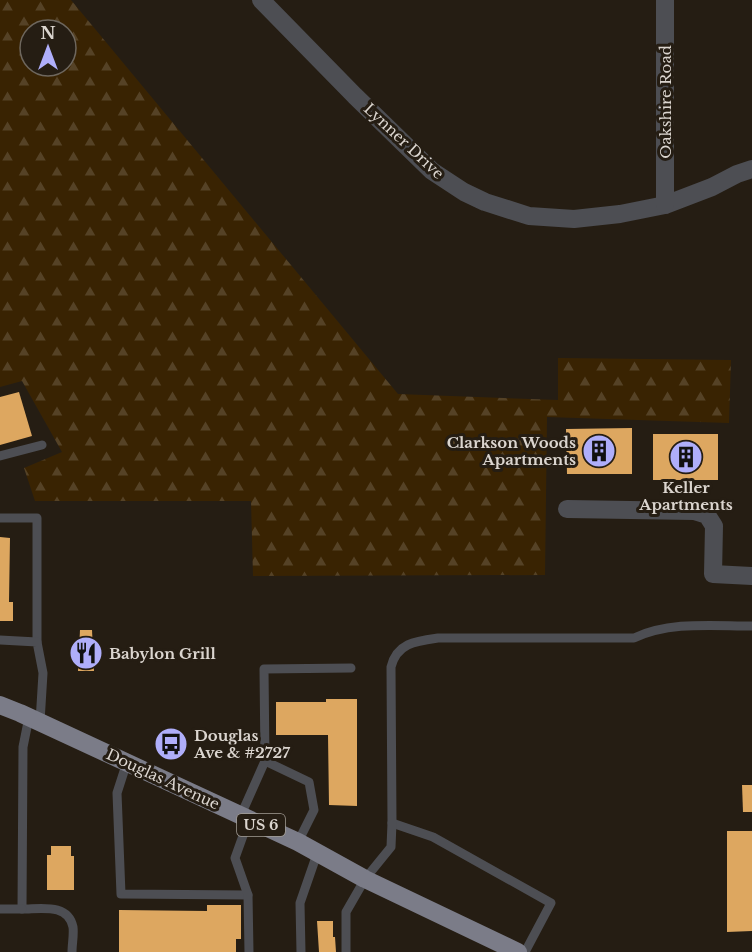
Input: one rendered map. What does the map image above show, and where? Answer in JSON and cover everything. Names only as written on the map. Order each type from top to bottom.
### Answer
[{"type":"main road","name":"Douglas Avenue","points":[[0,705],[35,719],[298,842],[365,879],[518,952]]},
{"type":"street","name":"Lynner Drive","points":[[261,0],[432,171],[464,192],[485,202],[529,216],[574,219],[620,214],[665,205],[712,188],[736,174],[752,169]]},
{"type":"street","name":"Oakshire Road","points":[[665,0],[665,205]]},
{"type":"street","points":[[567,509],[694,511],[707,515],[714,526],[713,574],[752,576]]},
{"type":"lane","points":[[0,456],[42,445]]},
{"type":"lane","points":[[0,518],[37,518],[37,642],[43,674],[35,719],[23,747],[22,909]]},
{"type":"lane","points":[[346,952],[346,912],[365,879],[391,847],[391,668],[393,658],[400,650],[420,640],[438,638],[634,638],[676,627],[752,626]]},
{"type":"lane","points":[[0,640],[37,642]]},
{"type":"lane","points":[[249,952],[248,895],[235,858],[245,817],[266,761],[264,669],[351,668]]},
{"type":"lane","points":[[266,761],[309,782],[314,810],[298,842]]},
{"type":"lane","points":[[127,762],[117,793],[121,894],[248,895]]},
{"type":"lane","points":[[392,823],[433,837],[551,903],[525,952]]},
{"type":"lane","points":[[301,952],[300,903],[317,854]]},
{"type":"lane","points":[[0,909],[59,909],[67,914],[73,927],[72,952]]},
{"type":"green space","points":[[0,0],[71,0],[398,394],[558,400],[558,358],[731,360],[729,423],[547,417],[545,575],[253,576],[251,501],[35,501],[24,468],[62,452],[22,381],[0,387]]},
{"type":"building","points":[[19,392],[32,436],[0,445],[0,397]]},
{"type":"building","name":"Clarkson Woods Apartments","points":[[632,428],[632,474],[567,474],[566,429]]},
{"type":"building","name":"Keller Apartments","points":[[653,434],[718,434],[718,480],[653,480]]},
{"type":"building","points":[[0,537],[10,538],[9,602],[13,602],[13,621],[0,621]]},
{"type":"building","name":"Babylon Grill","points":[[80,630],[92,630],[94,671],[78,671]]},
{"type":"building","points":[[326,699],[357,699],[357,806],[329,805],[328,735],[276,735],[276,702],[326,702]]},
{"type":"building","points":[[742,785],[752,785],[752,812],[743,812]]},
{"type":"building","points":[[727,831],[752,831],[752,931],[727,932]]},
{"type":"building","points":[[51,846],[71,846],[71,856],[74,856],[74,890],[47,890],[47,855],[51,855]]},
{"type":"building","points":[[207,905],[241,905],[241,939],[236,939],[236,952],[119,952],[119,910],[207,911]]},
{"type":"building","points":[[317,921],[333,921],[336,952],[319,952]]},
{"type":"place","name":"Clarkson Woods Apartments","points":[[599,451]]},
{"type":"place","name":"Keller Apartments","points":[[686,457]]},
{"type":"place","name":"Babylon Grill","points":[[86,653]]},
{"type":"place","name":"Douglas Ave & #2727","points":[[171,744]]}]
